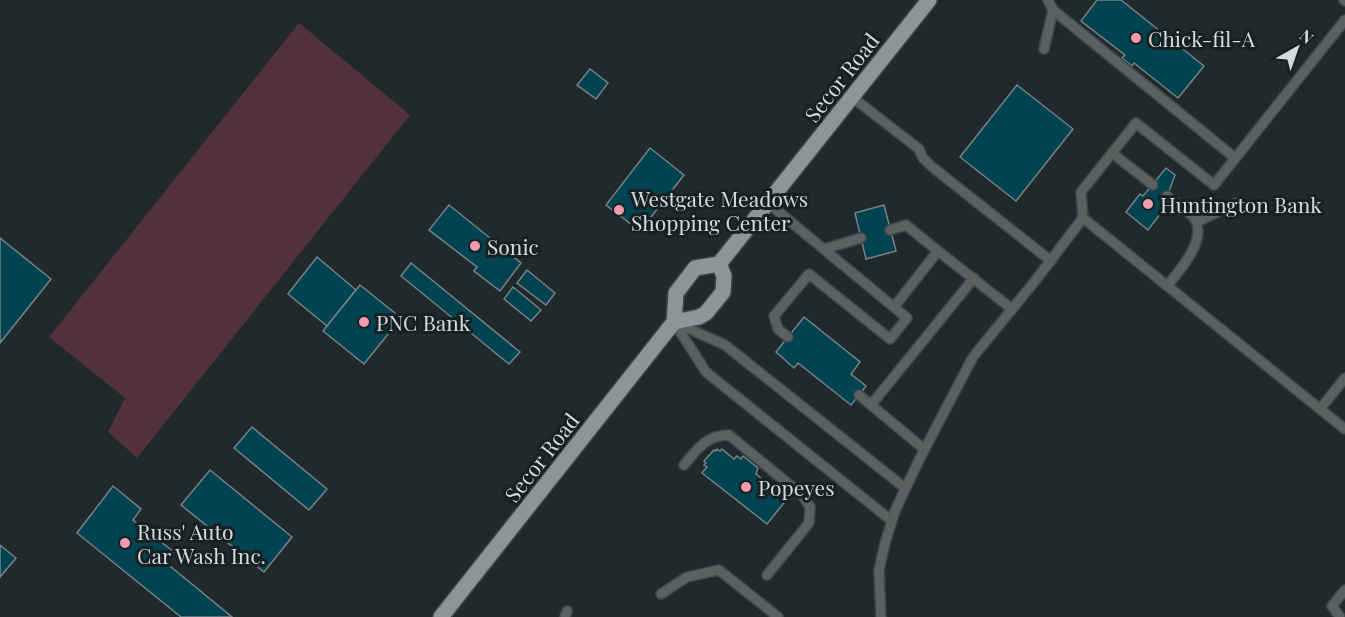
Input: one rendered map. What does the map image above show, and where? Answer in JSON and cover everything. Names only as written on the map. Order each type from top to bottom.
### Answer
[{"type":"main road","name":"Secor Road","points":[[719,264],[929,0]]},
{"type":"main road","points":[[719,264],[724,276],[723,292],[706,313],[699,317],[674,322],[675,293],[696,268],[719,264]]},
{"type":"main road","name":"Secor Road","points":[[441,617],[674,322]]},
{"type":"lane","points":[[1048,0],[1053,10],[1235,158]]},
{"type":"lane","points":[[1044,49],[1053,10]]},
{"type":"lane","points":[[880,617],[879,570],[892,521],[905,488],[973,357],[1083,218],[1081,192],[1136,123],[1214,184],[1345,20]]},
{"type":"lane","points":[[852,97],[919,149],[923,158],[931,166],[1051,261]]},
{"type":"lane","points":[[1112,153],[1153,185]]},
{"type":"lane","points":[[1167,196],[1197,222],[1197,235],[1191,256],[1168,285]]},
{"type":"lane","points":[[768,203],[907,318],[890,339],[809,274],[774,316],[778,328],[788,337]]},
{"type":"lane","points":[[1197,222],[1236,203]]},
{"type":"lane","points":[[1083,218],[1345,429]]},
{"type":"lane","points":[[890,230],[906,225],[1012,309]]},
{"type":"lane","points":[[824,249],[861,238]]},
{"type":"lane","points":[[894,307],[938,251]]},
{"type":"lane","points":[[871,405],[974,279]]},
{"type":"lane","points":[[674,322],[726,345],[905,488]]},
{"type":"lane","points":[[674,322],[706,372],[892,521]]},
{"type":"lane","points":[[1320,409],[1345,378]]},
{"type":"lane","points":[[860,395],[924,448]]},
{"type":"lane","points":[[684,465],[708,440],[718,435],[729,435],[802,495],[810,507],[809,523],[767,575]]},
{"type":"lane","points":[[661,594],[687,577],[719,570],[778,617]]},
{"type":"lane","points":[[1340,617],[1332,606],[1345,590]]},
{"type":"shaded area","points":[[299,23],[410,115],[137,458],[108,432],[125,398],[49,337]]},
{"type":"building","name":"Chick-fil-A","points":[[1097,0],[1121,0],[1204,66],[1178,98],[1134,63],[1132,66],[1122,58],[1125,55],[1081,21]]},
{"type":"building","points":[[590,69],[608,83],[596,99],[577,85]]},
{"type":"building","points":[[1017,85],[1073,129],[1016,201],[960,157]]},
{"type":"building","points":[[650,148],[684,175],[640,231],[606,205]]},
{"type":"building","name":"Huntington Bank","points":[[1166,168],[1175,175],[1161,213],[1148,230],[1126,212],[1140,194],[1143,196]]},
{"type":"building","name":"Sonic","points":[[449,205],[521,263],[500,291],[474,271],[477,267],[429,230]]},
{"type":"building","points":[[884,205],[896,251],[866,259],[855,213]]},
{"type":"building","points":[[0,238],[51,279],[0,343]]},
{"type":"building","points":[[317,257],[356,290],[327,326],[288,294]]},
{"type":"building","points":[[411,263],[520,352],[509,364],[401,276]]},
{"type":"building","points":[[527,270],[555,293],[546,305],[517,283]]},
{"type":"building","name":"PNC Bank","points":[[360,285],[401,318],[364,364],[323,331]]},
{"type":"building","points":[[513,287],[541,310],[531,321],[504,299]]},
{"type":"building","points":[[804,317],[860,362],[851,374],[866,386],[851,405],[798,363],[794,368],[776,352]]},
{"type":"building","points":[[252,427],[327,489],[309,510],[234,448]]},
{"type":"building","name":"Popeyes","points":[[717,449],[720,451],[722,449],[734,459],[737,456],[741,459],[743,456],[758,468],[756,474],[787,499],[767,524],[702,473],[707,467],[704,461]]},
{"type":"building","points":[[210,470],[292,537],[264,572],[181,505]]},
{"type":"building","name":"Russ' Auto Car Wash Inc.","points":[[113,486],[141,509],[133,520],[174,552],[165,562],[232,617],[181,617],[77,533]]},
{"type":"building","points":[[0,545],[16,558],[0,577]]},
{"type":"place","name":"Chick-fil-A","points":[[1136,38]]},
{"type":"place","name":"Huntington Bank","points":[[1148,204]]},
{"type":"place","name":"Westgate Meadows Shopping Center","points":[[619,210]]},
{"type":"place","name":"Sonic","points":[[475,246]]},
{"type":"place","name":"PNC Bank","points":[[364,322]]},
{"type":"place","name":"Popeyes","points":[[746,487]]},
{"type":"place","name":"Russ' Auto Car Wash Inc.","points":[[125,543]]}]
